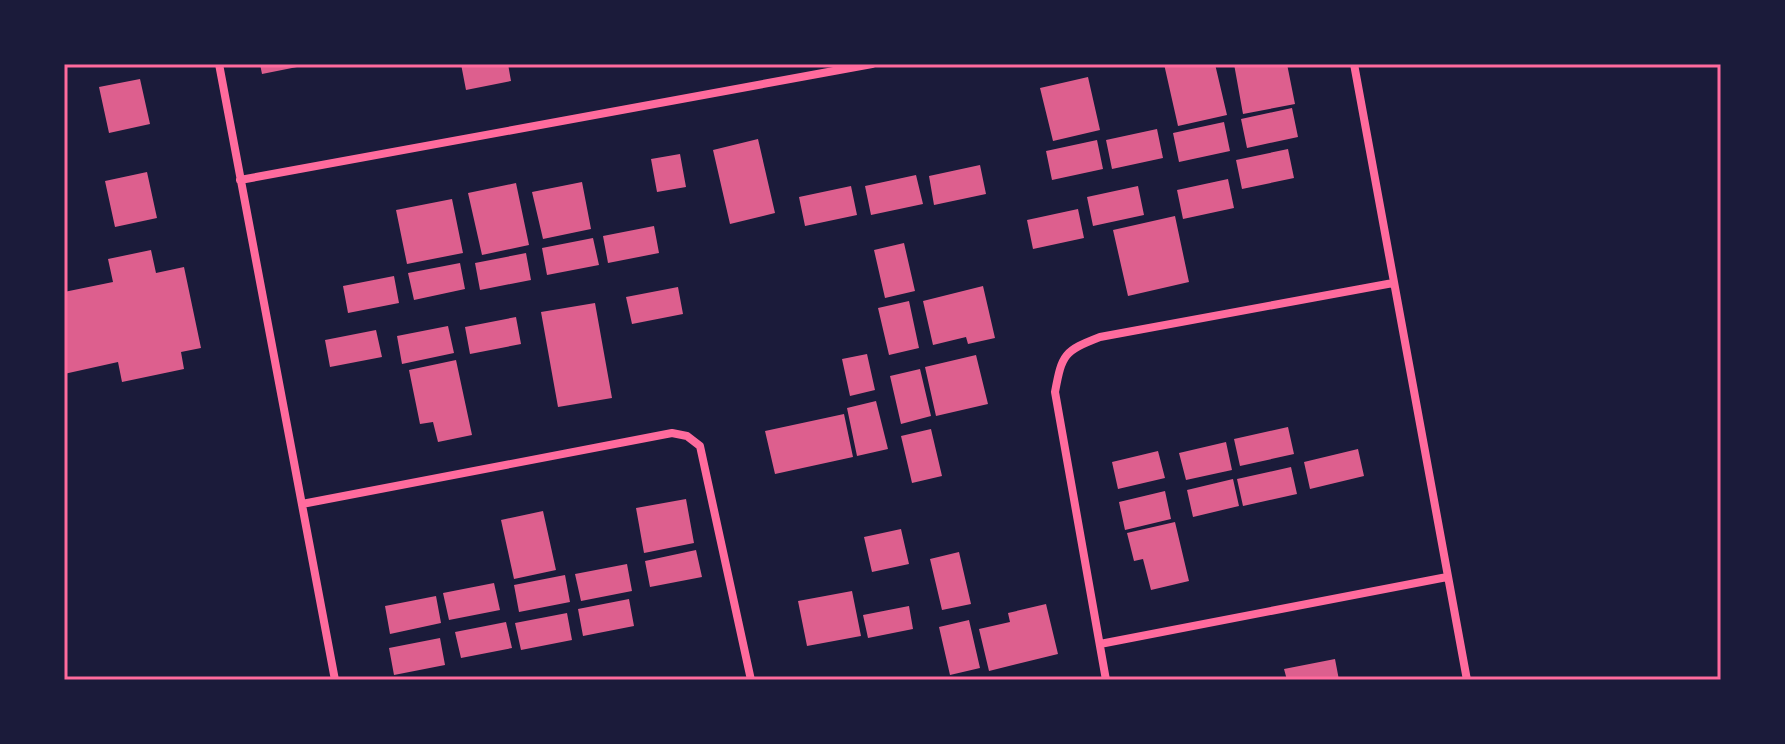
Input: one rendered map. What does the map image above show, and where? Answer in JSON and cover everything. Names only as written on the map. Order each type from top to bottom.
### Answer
[{"type":"street","points":[[219,64],[335,680]]},
{"type":"street","points":[[240,180],[872,64]]},
{"type":"street","points":[[1354,64],[1467,680]]},
{"type":"street","points":[[1106,680],[1055,392],[1060,364],[1072,348],[1100,337],[1393,283]]},
{"type":"street","points":[[302,504],[672,433],[687,436],[700,446],[751,680]]},
{"type":"street","points":[[1100,644],[1447,577]]},
{"type":"building","points":[[260,64],[306,64],[307,65],[262,74]]},
{"type":"building","points":[[461,64],[508,64],[511,81],[466,90]]},
{"type":"building","points":[[1164,64],[1215,64],[1227,115],[1178,126]]},
{"type":"building","points":[[1234,64],[1287,64],[1295,104],[1243,114]]},
{"type":"building","points":[[1088,77],[1100,130],[1053,141],[1040,88]]},
{"type":"building","points":[[140,79],[150,124],[109,133],[99,87]]},
{"type":"building","points":[[1292,108],[1298,137],[1247,148],[1241,119]]},
{"type":"building","points":[[1224,122],[1230,151],[1179,162],[1173,133]]},
{"type":"building","points":[[1157,129],[1163,158],[1112,169],[1106,140]]},
{"type":"building","points":[[758,139],[775,213],[730,224],[713,150]]},
{"type":"building","points":[[1097,140],[1103,169],[1052,180],[1046,151]]},
{"type":"building","points":[[1288,149],[1294,178],[1242,189],[1236,160]]},
{"type":"building","points":[[680,154],[686,187],[657,192],[651,159]]},
{"type":"building","points":[[980,165],[986,194],[934,205],[929,176]]},
{"type":"building","points":[[147,172],[157,218],[115,227],[105,181]]},
{"type":"building","points":[[916,175],[923,204],[871,215],[865,186]]},
{"type":"building","points":[[1228,179],[1234,208],[1183,219],[1177,190]]},
{"type":"building","points":[[582,182],[591,229],[543,239],[532,192]]},
{"type":"building","points":[[516,183],[529,245],[482,255],[468,193]]},
{"type":"building","points":[[851,186],[857,215],[805,226],[799,197]]},
{"type":"building","points":[[1138,186],[1144,215],[1093,226],[1087,197]]},
{"type":"building","points":[[452,199],[463,253],[407,264],[396,210]]},
{"type":"building","points":[[1078,209],[1084,238],[1033,249],[1027,220]]},
{"type":"building","points":[[1175,216],[1189,282],[1128,296],[1113,230]]},
{"type":"building","points":[[654,226],[659,253],[608,263],[603,236]]},
{"type":"building","points":[[593,238],[599,265],[547,275],[542,248]]},
{"type":"building","points":[[904,243],[915,291],[885,298],[874,250]]},
{"type":"building","points":[[151,250],[156,273],[184,267],[201,348],[181,352],[184,369],[122,382],[118,362],[64,374],[64,292],[113,282],[108,259]]},
{"type":"building","points":[[526,253],[531,280],[480,290],[475,263]]},
{"type":"building","points":[[460,263],[465,289],[414,300],[408,273]]},
{"type":"building","points":[[394,276],[399,303],[348,313],[343,286]]},
{"type":"building","points":[[983,286],[995,338],[968,344],[966,337],[933,345],[923,301]]},
{"type":"building","points":[[678,287],[683,314],[632,324],[626,297]]},
{"type":"building","points":[[909,301],[919,348],[889,355],[878,308]]},
{"type":"building","points":[[595,303],[612,398],[558,407],[541,312]]},
{"type":"building","points":[[516,317],[521,344],[470,354],[465,327]]},
{"type":"building","points":[[448,326],[454,353],[402,364],[397,336]]},
{"type":"building","points":[[376,330],[382,357],[330,367],[325,340]]},
{"type":"building","points":[[867,354],[875,390],[850,396],[842,359]]},
{"type":"building","points":[[976,355],[988,404],[936,416],[925,367]]},
{"type":"building","points":[[456,360],[472,435],[438,442],[433,422],[420,424],[409,370]]},
{"type":"building","points":[[920,369],[931,416],[901,424],[890,376]]},
{"type":"building","points":[[876,401],[888,449],[857,456],[847,408]]},
{"type":"building","points":[[844,414],[853,457],[775,474],[765,431]]},
{"type":"building","points":[[1288,427],[1294,454],[1240,466],[1234,439]]},
{"type":"building","points":[[931,429],[942,476],[912,483],[901,436]]},
{"type":"building","points":[[1226,442],[1232,470],[1186,480],[1179,453]]},
{"type":"building","points":[[1358,449],[1364,476],[1310,489],[1304,462]]},
{"type":"building","points":[[1158,451],[1165,478],[1118,489],[1112,462]]},
{"type":"building","points":[[1291,467],[1297,494],[1243,506],[1237,479]]},
{"type":"building","points":[[1233,479],[1239,506],[1193,517],[1187,490]]},
{"type":"building","points":[[1165,491],[1171,519],[1125,530],[1119,502]]},
{"type":"building","points":[[686,499],[694,543],[644,553],[636,508]]},
{"type":"building","points":[[543,511],[556,570],[514,579],[501,520]]},
{"type":"building","points":[[1175,522],[1189,581],[1151,590],[1143,559],[1134,561],[1127,533]]},
{"type":"building","points":[[901,529],[909,564],[872,572],[864,537]]},
{"type":"building","points":[[696,550],[702,577],[650,587],[645,561]]},
{"type":"building","points":[[959,552],[971,604],[942,610],[930,559]]},
{"type":"building","points":[[627,564],[632,591],[581,601],[575,574]]},
{"type":"building","points":[[565,575],[570,602],[519,612],[514,585]]},
{"type":"building","points":[[494,583],[500,610],[449,620],[443,593]]},
{"type":"building","points":[[852,591],[861,636],[807,646],[798,601]]},
{"type":"building","points":[[436,596],[441,623],[390,634],[385,606]]},
{"type":"building","points":[[629,599],[634,626],[583,636],[578,609]]},
{"type":"building","points":[[1046,604],[1058,654],[989,671],[979,629],[1010,622],[1008,613]]},
{"type":"building","points":[[909,606],[913,629],[868,638],[863,615]]},
{"type":"building","points":[[567,613],[572,640],[521,650],[515,623]]},
{"type":"building","points":[[969,620],[980,668],[950,675],[939,627]]},
{"type":"building","points":[[506,622],[512,648],[461,658],[455,632]]},
{"type":"building","points":[[440,638],[445,665],[394,675],[389,648]]},
{"type":"building","points":[[1335,659],[1339,680],[1287,680],[1284,669]]}]
